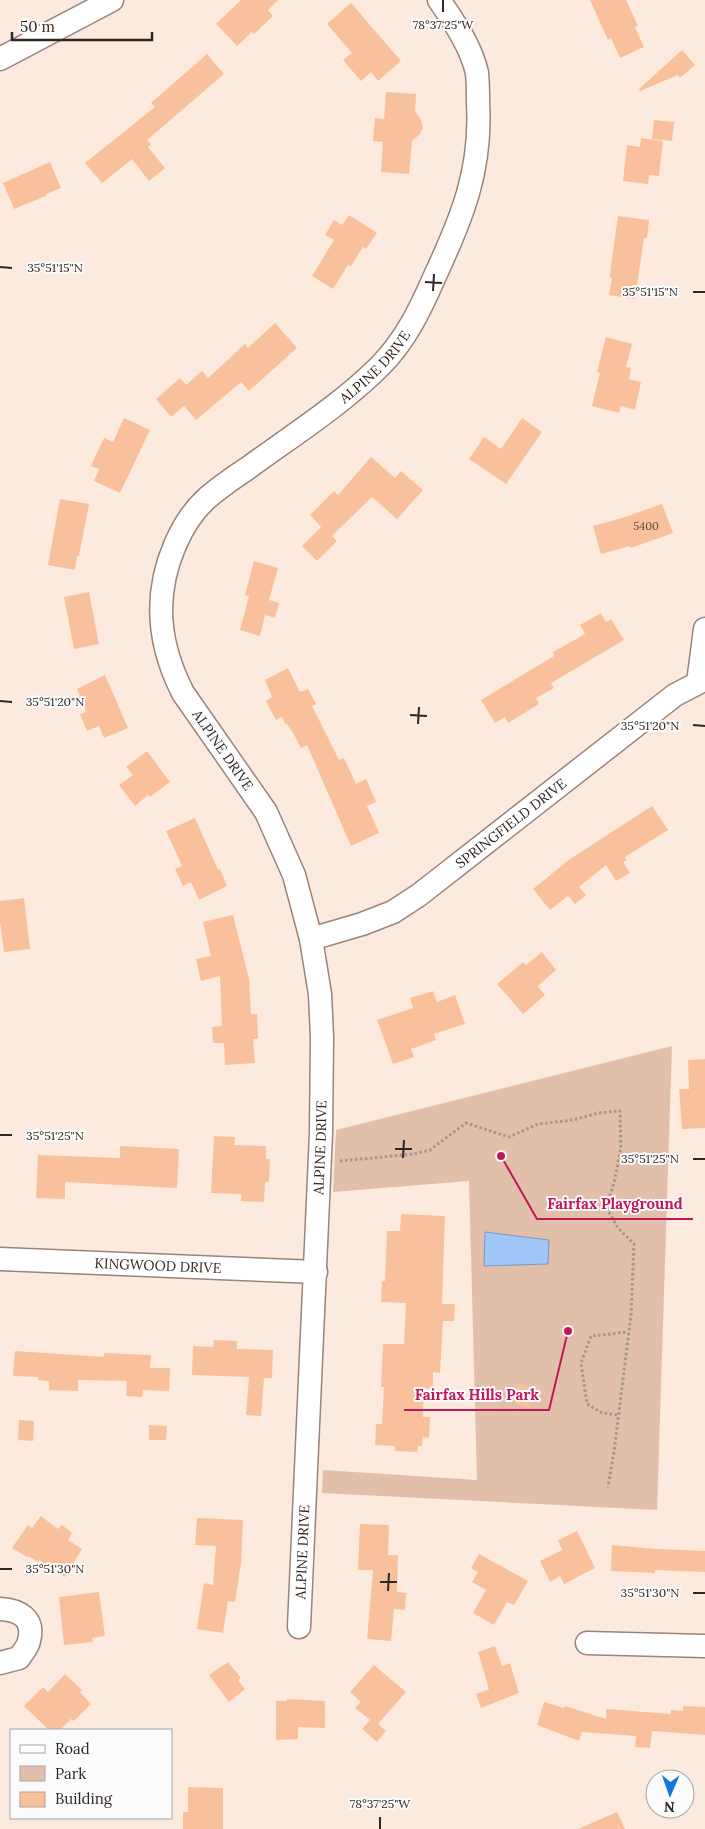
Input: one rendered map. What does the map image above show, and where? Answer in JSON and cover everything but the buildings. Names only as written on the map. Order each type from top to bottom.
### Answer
[{"type":"street","points":[[0,59],[112,0]]},
{"type":"street","name":"ALPINE DRIVE","points":[[300,1627],[320,1163],[322,1037],[320,994],[311,939],[294,874],[266,812],[183,693],[173,673],[164,643],[160,617],[161,589],[166,565],[179,536],[203,501],[339,402],[380,366],[400,344],[425,298],[469,193],[477,154],[479,117],[477,74],[469,50],[453,20],[438,0]]},
{"type":"street","name":"SPRINGFIELD DRIVE","points":[[311,939],[362,924],[393,912],[443,877],[675,694],[698,683],[705,629]]},
{"type":"street","name":"KINGWOOD DRIVE","points":[[0,1260],[316,1272]]},
{"type":"street","points":[[0,1609],[11,1609],[23,1615],[30,1625],[29,1641],[19,1658],[0,1663]]},
{"type":"street","points":[[587,1643],[705,1646]]},
{"type":"path","points":[[320,1163],[414,1154],[430,1150],[466,1123],[510,1138],[538,1124],[573,1120],[598,1113],[620,1111],[621,1148],[614,1183],[606,1207],[618,1228],[634,1244],[628,1332],[608,1487]]},
{"type":"path","points":[[618,1415],[602,1413],[587,1404],[581,1363],[591,1336],[628,1332]]},
{"type":"green space","points":[[672,1046],[657,1510],[322,1493],[323,1470],[477,1480],[469,1181],[333,1192],[336,1130]]},
{"type":"water","points":[[485,1232],[549,1240],[548,1264],[484,1266]]},
{"type":"place","name":"Fairfax Playground","points":[[501,1156]]},
{"type":"place","name":"Fairfax Hills Park","points":[[568,1331]]}]
